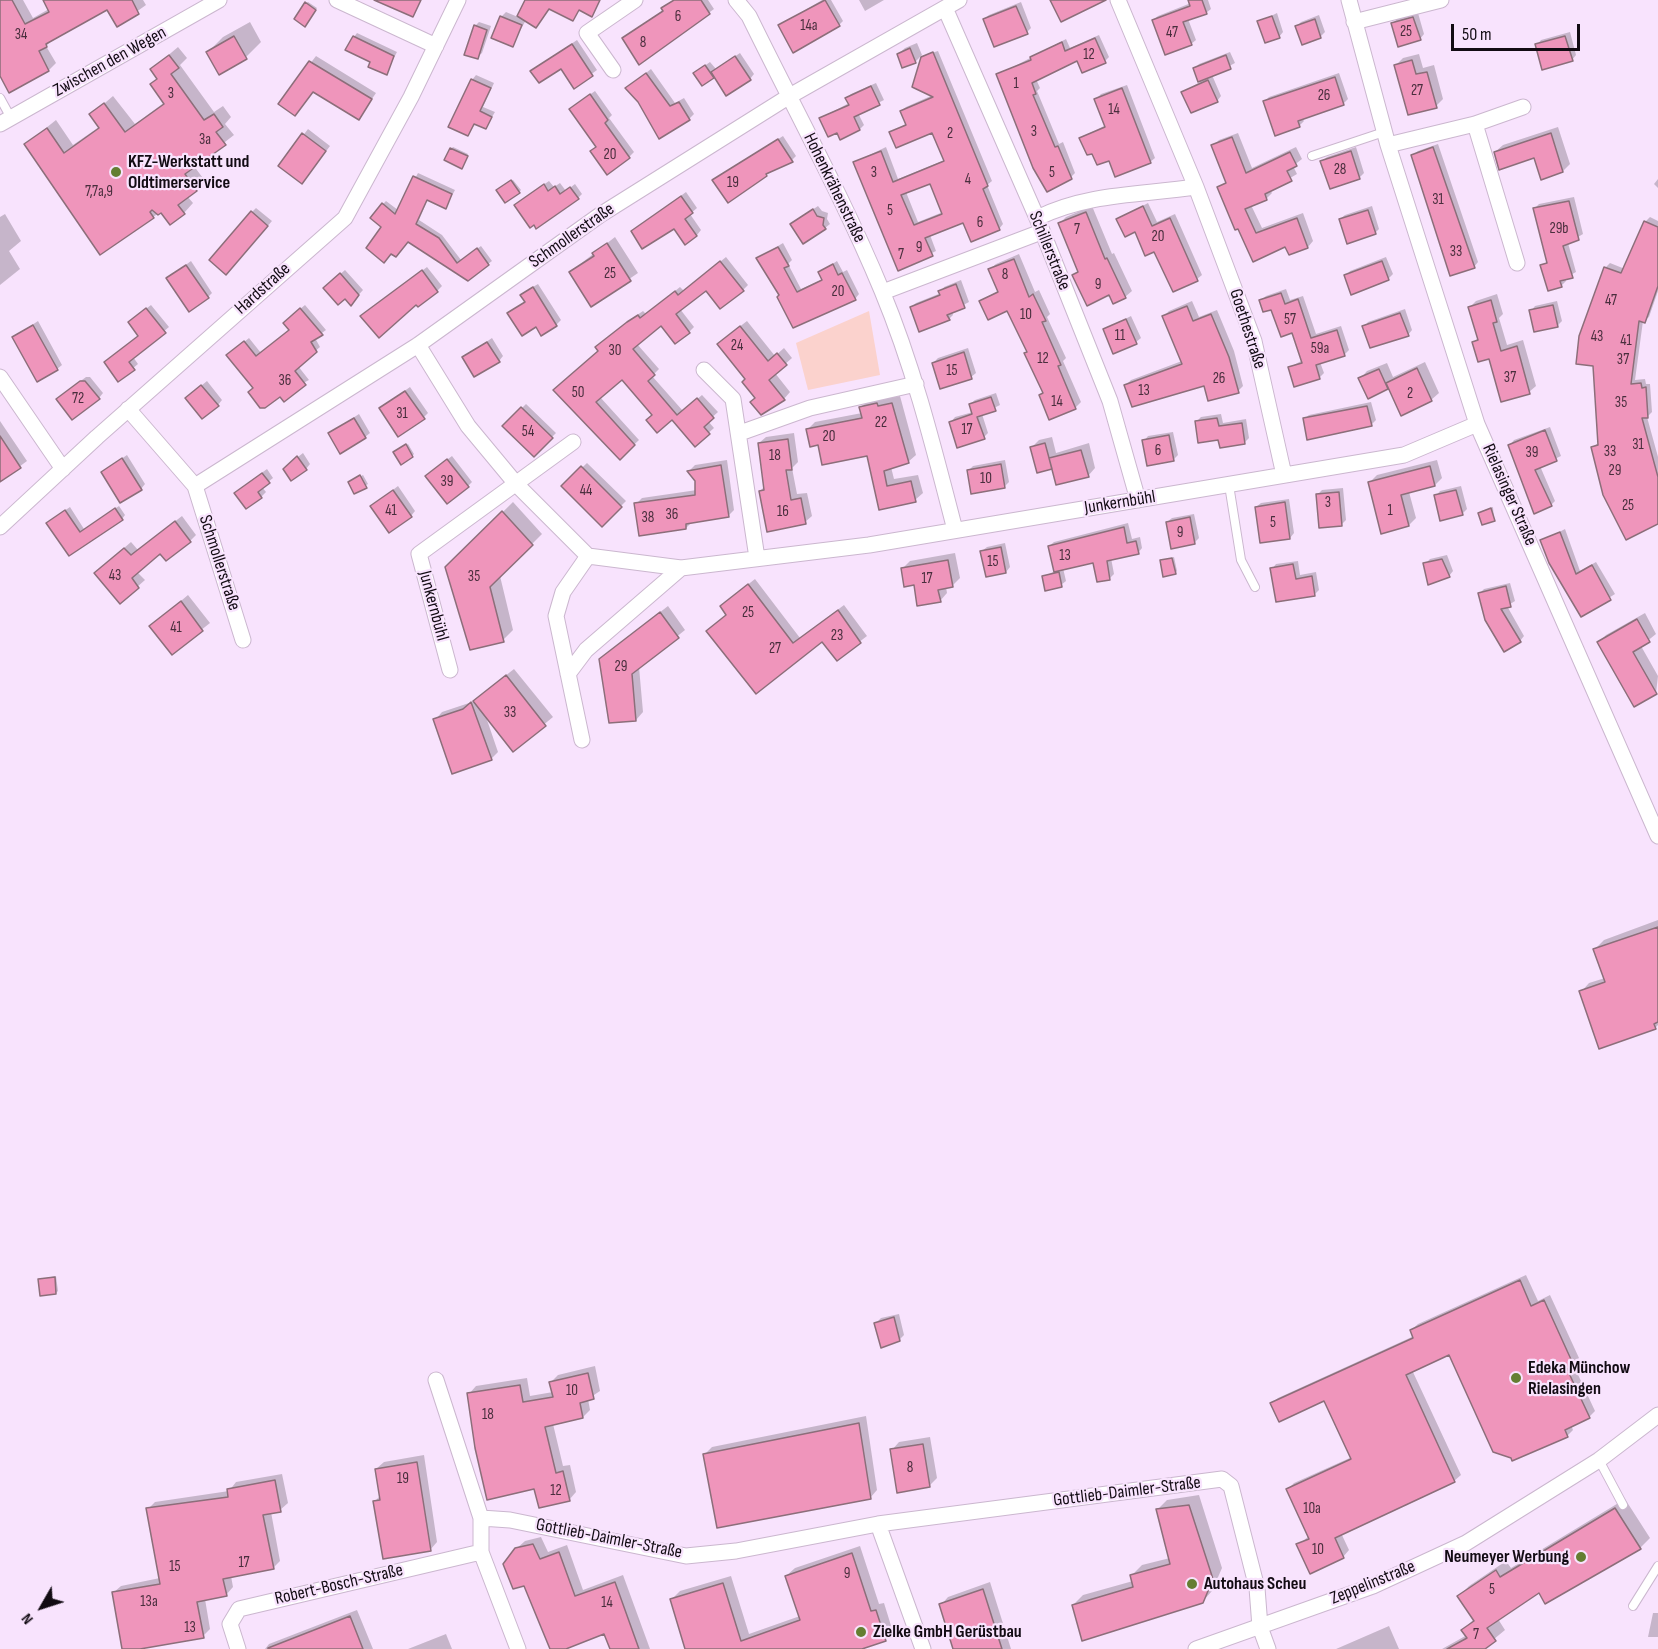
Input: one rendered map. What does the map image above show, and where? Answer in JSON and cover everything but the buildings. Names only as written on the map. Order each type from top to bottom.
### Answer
[{"type":"street","name":"Zwischen den Wegen","points":[[5,121],[219,0]]},
{"type":"street","points":[[337,0],[436,46]]},
{"type":"street","name":"Hardstraße","points":[[0,527],[128,409],[345,218],[458,0]]},
{"type":"street","points":[[613,70],[583,35],[635,0]]},
{"type":"street","name":"Hohenkrähenstraße","points":[[736,0],[749,16],[843,202],[883,292],[916,384],[956,530]]},
{"type":"street","name":"Schmollerstraße","points":[[195,486],[418,345],[600,214],[788,97],[959,0]]},
{"type":"street","name":"Goethestraße","points":[[1118,0],[1196,188],[1254,341],[1284,475]]},
{"type":"street","name":"Rielasinger Straße","points":[[1349,0],[1386,138],[1477,424],[1658,836]]},
{"type":"street","points":[[1354,22],[1440,0]]},
{"type":"street","name":"Schillerstraße","points":[[945,8],[1039,225],[1110,402],[1138,500]]},
{"type":"street","points":[[1386,138],[1475,124],[1523,107]]},
{"type":"street","points":[[1475,124],[1517,263]]},
{"type":"street","points":[[883,292],[1039,225],[1063,205],[1122,194],[1196,188]]},
{"type":"street","points":[[418,345],[468,426],[517,485],[588,556],[563,592],[556,616],[582,740]]},
{"type":"street","points":[[704,370],[733,399],[740,433],[757,558]]},
{"type":"street","points":[[0,377],[63,469]]},
{"type":"street","points":[[740,433],[810,408],[916,384]]},
{"type":"street","name":"Schmollerstraße","points":[[128,409],[195,486],[243,640]]},
{"type":"street","name":"Junkernbühl","points":[[588,556],[681,568],[869,545],[1404,455],[1477,424]]},
{"type":"street","name":"Junkernbühl","points":[[450,670],[419,554],[517,485],[573,442]]},
{"type":"street","points":[[568,674],[586,650],[681,568]]},
{"type":"street","points":[[436,1380],[481,1518],[481,1552],[518,1649]]},
{"type":"street","name":"Zeppelinstraße","points":[[1196,1649],[1373,1586],[1466,1543],[1599,1460],[1658,1415]]},
{"type":"street","name":"Gottlieb-Daimler-Straße","points":[[481,1518],[510,1520],[686,1556],[736,1551],[878,1524],[1222,1479],[1231,1486],[1257,1588],[1260,1627],[1268,1649]]},
{"type":"street","points":[[878,1524],[923,1649]]},
{"type":"street","name":"Robert-Bosch-Straße","points":[[238,1649],[230,1624],[239,1609],[481,1552]]},
{"type":"lane","points":[[0,98],[5,121]]},
{"type":"lane","points":[[1312,156],[1386,138]]},
{"type":"lane","points":[[1229,484],[1241,560],[1255,587]]},
{"type":"lane","points":[[1599,1460],[1623,1505]]},
{"type":"lane","points":[[1632,1606],[1658,1566]]},
{"type":"shaded area","points":[[869,311],[880,375],[808,390],[796,343]]},
{"type":"place","name":"KFZ-Werkstatt und Oldtimerservice","points":[[116,172]]},
{"type":"place","name":"Edeka Münchow Rielasingen","points":[[1516,1378]]},
{"type":"place","name":"Neumeyer Werbung","points":[[1581,1557]]},
{"type":"place","name":"Autohaus Scheu","points":[[1192,1584]]},
{"type":"place","name":"Zielke GmbH Gerüstbau","points":[[861,1632]]}]
